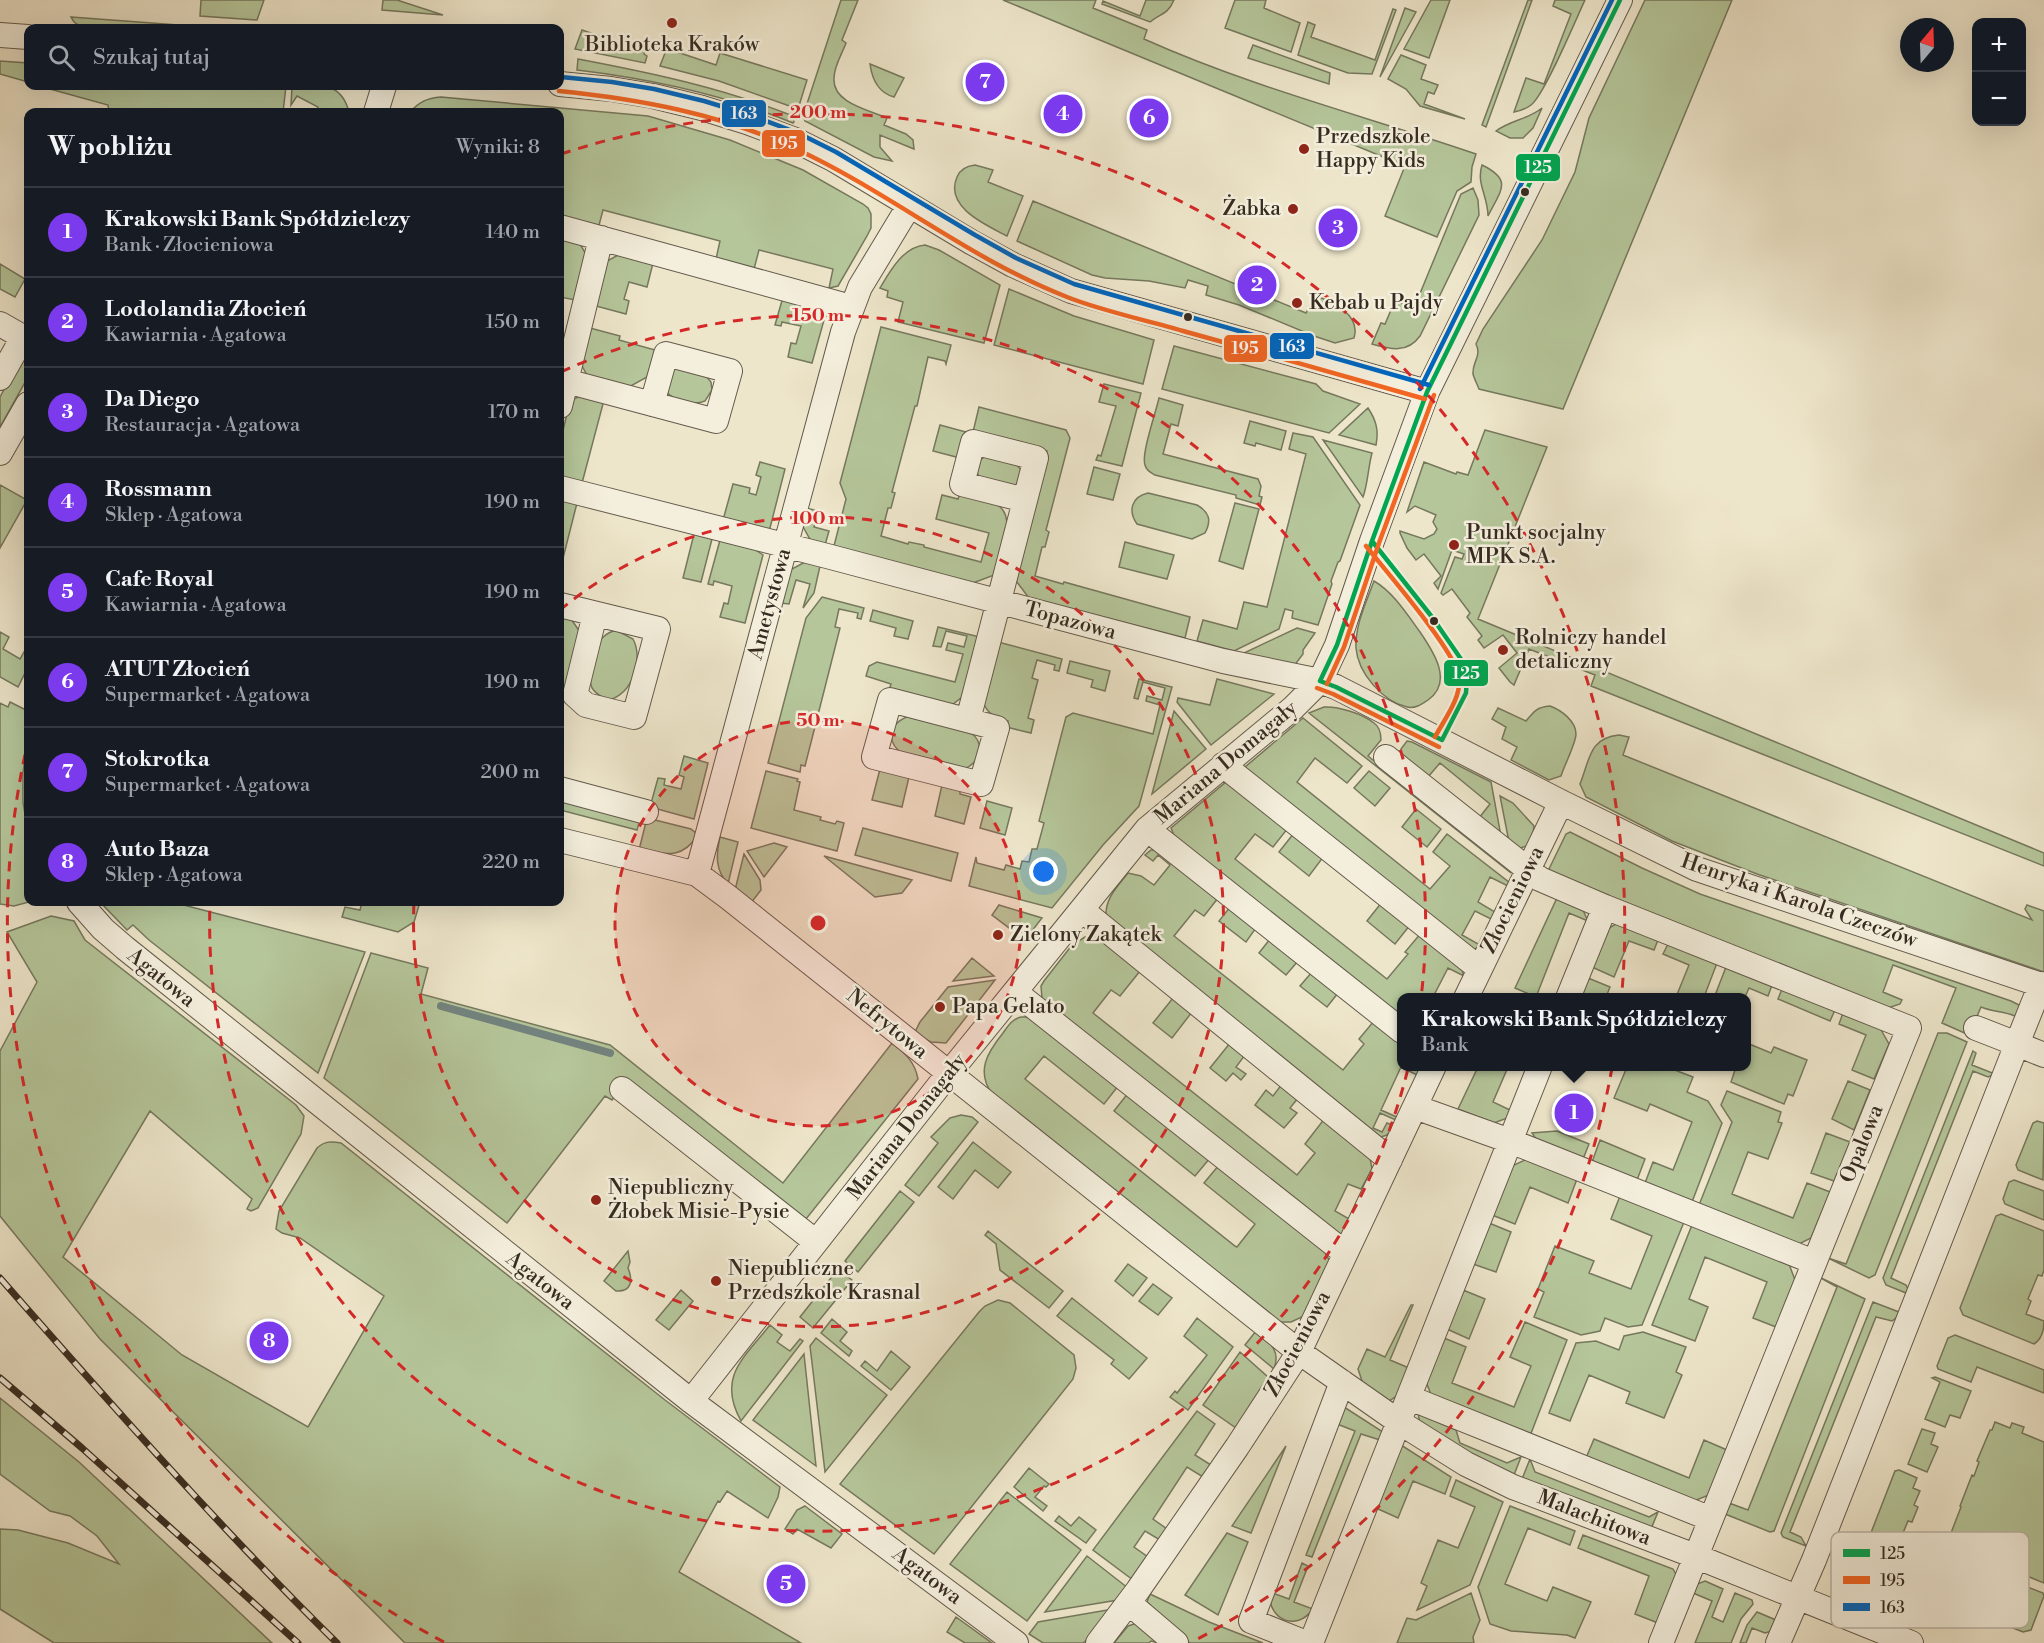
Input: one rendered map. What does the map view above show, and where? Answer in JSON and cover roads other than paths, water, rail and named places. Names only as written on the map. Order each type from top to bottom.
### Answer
[{"type":"street","name":"Mariana Domagały","points":[[692,1401],[949,1073],[1147,829],[1293,708],[1320,681],[1337,645],[1401,459],[1427,392],[1620,0]]},
{"type":"street","points":[[0,35],[24,37]]},
{"type":"street","points":[[564,84],[653,96],[747,122],[795,140],[833,159],[909,206],[1013,265],[1071,291],[1427,392]]},
{"type":"street","points":[[377,108],[383,90]]},
{"type":"street","name":"Ametystowa","points":[[697,874],[851,307],[867,272],[909,206]]},
{"type":"street","points":[[564,228],[851,307]]},
{"type":"street","points":[[564,389],[601,238]]},
{"type":"street","points":[[0,324],[24,337]]},
{"type":"street","points":[[0,378],[24,341]]},
{"type":"street","points":[[566,381],[652,404]]},
{"type":"street","points":[[0,453],[24,411]]},
{"type":"street","name":"Topazowa","points":[[564,489],[786,545],[1223,661],[1320,681],[1442,740],[1561,802]]},
{"type":"street","points":[[968,720],[1025,500]]},
{"type":"street","points":[[564,606],[658,629],[634,717],[586,705],[575,695],[595,614]]},
{"type":"street","points":[[890,700],[968,720],[997,728],[981,784],[874,757],[890,700]]},
{"type":"street","name":"Opalowa","points":[[1386,758],[1540,879],[1909,1028],[1661,1643]]},
{"type":"street","points":[[1223,765],[1480,969]]},
{"type":"street","points":[[564,790],[646,812]]},
{"type":"street","name":"Złocieniowa","points":[[1468,993],[1561,802]]},
{"type":"street","name":"Henryka i Karola Czeczów","points":[[1561,802],[1697,869],[2043,985]]},
{"type":"street","points":[[1147,829],[1397,1028]]},
{"type":"street","name":"Nefrytowa","points":[[564,841],[697,874],[1299,1352]]},
{"type":"street","name":"Agatowa","points":[[83,906],[103,929],[124,948],[692,1401],[1016,1643]]},
{"type":"street","points":[[1570,993],[1605,907]]},
{"type":"street","points":[[1082,910],[1390,1160]]},
{"type":"street","points":[[1778,1643],[1814,1560],[2043,985]]},
{"type":"street","points":[[1015,992],[1345,1253]]},
{"type":"street","points":[[1976,1028],[2044,1055]]},
{"type":"street","name":"Złocieniowa","points":[[1098,1643],[1129,1603],[1243,1439],[1299,1352],[1432,1071]]},
{"type":"street","points":[[1311,1643],[1538,1071]]},
{"type":"street","points":[[622,1089],[816,1242]]},
{"type":"street","points":[[1415,1107],[1510,1141],[1814,1262]]},
{"type":"street","name":"Malachitowa","points":[[1299,1352],[1399,1422],[1466,1464],[1513,1487],[1831,1611]]},
{"type":"street","points":[[1306,1643],[1251,1621],[1342,1382]]},
{"type":"street","points":[[1410,1398],[1711,1519]]},
{"type":"street","points":[[1129,1603],[1176,1643]]},
{"type":"street","name":"Malachitowa","points":[[1874,1628],[1911,1643]]},
{"type":"waterway","points":[[441,1006],[610,1053]]},
{"type":"railway","points":[[0,1278],[207,1509],[337,1643]]},
{"type":"railway","points":[[0,1378],[82,1448],[298,1643]]},
{"type":"place","name":"Biblioteka Kraków","points":[[672,23]]},
{"type":"place","name":"Stokrotka","points":[[985,82]]},
{"type":"place","name":"Rossmann","points":[[1063,114]]},
{"type":"place","name":"ATUT Złocień","points":[[1149,118]]},
{"type":"place","name":"Przedszkole Happy Kids","points":[[1304,149]]},
{"type":"place","name":"Żabka","points":[[1293,209]]},
{"type":"place","name":"Da Diego","points":[[1338,228]]},
{"type":"place","name":"Lodolandia Złocień","points":[[1257,285]]},
{"type":"place","name":"Kebab u Pajdy","points":[[1297,303]]},
{"type":"place","name":"Punkt socjalny MPK S.A.","points":[[1454,545]]},
{"type":"place","name":"Rolniczy handel detaliczny","points":[[1503,650]]},
{"type":"place","name":"Zielony Zakątek","points":[[998,935]]},
{"type":"place","name":"Papa Gelato","points":[[940,1007]]},
{"type":"place","name":"Krakowski Bank Spółdzielczy","points":[[1574,1113]]},
{"type":"place","name":"Niepubliczny Żłobek Misie-Pysie","points":[[596,1200]]},
{"type":"place","name":"Niepubliczne Przedszkole Krasnal","points":[[716,1281]]},
{"type":"place","name":"Auto Baza","points":[[269,1341]]},
{"type":"place","name":"Cafe Royal","points":[[786,1584]]}]
